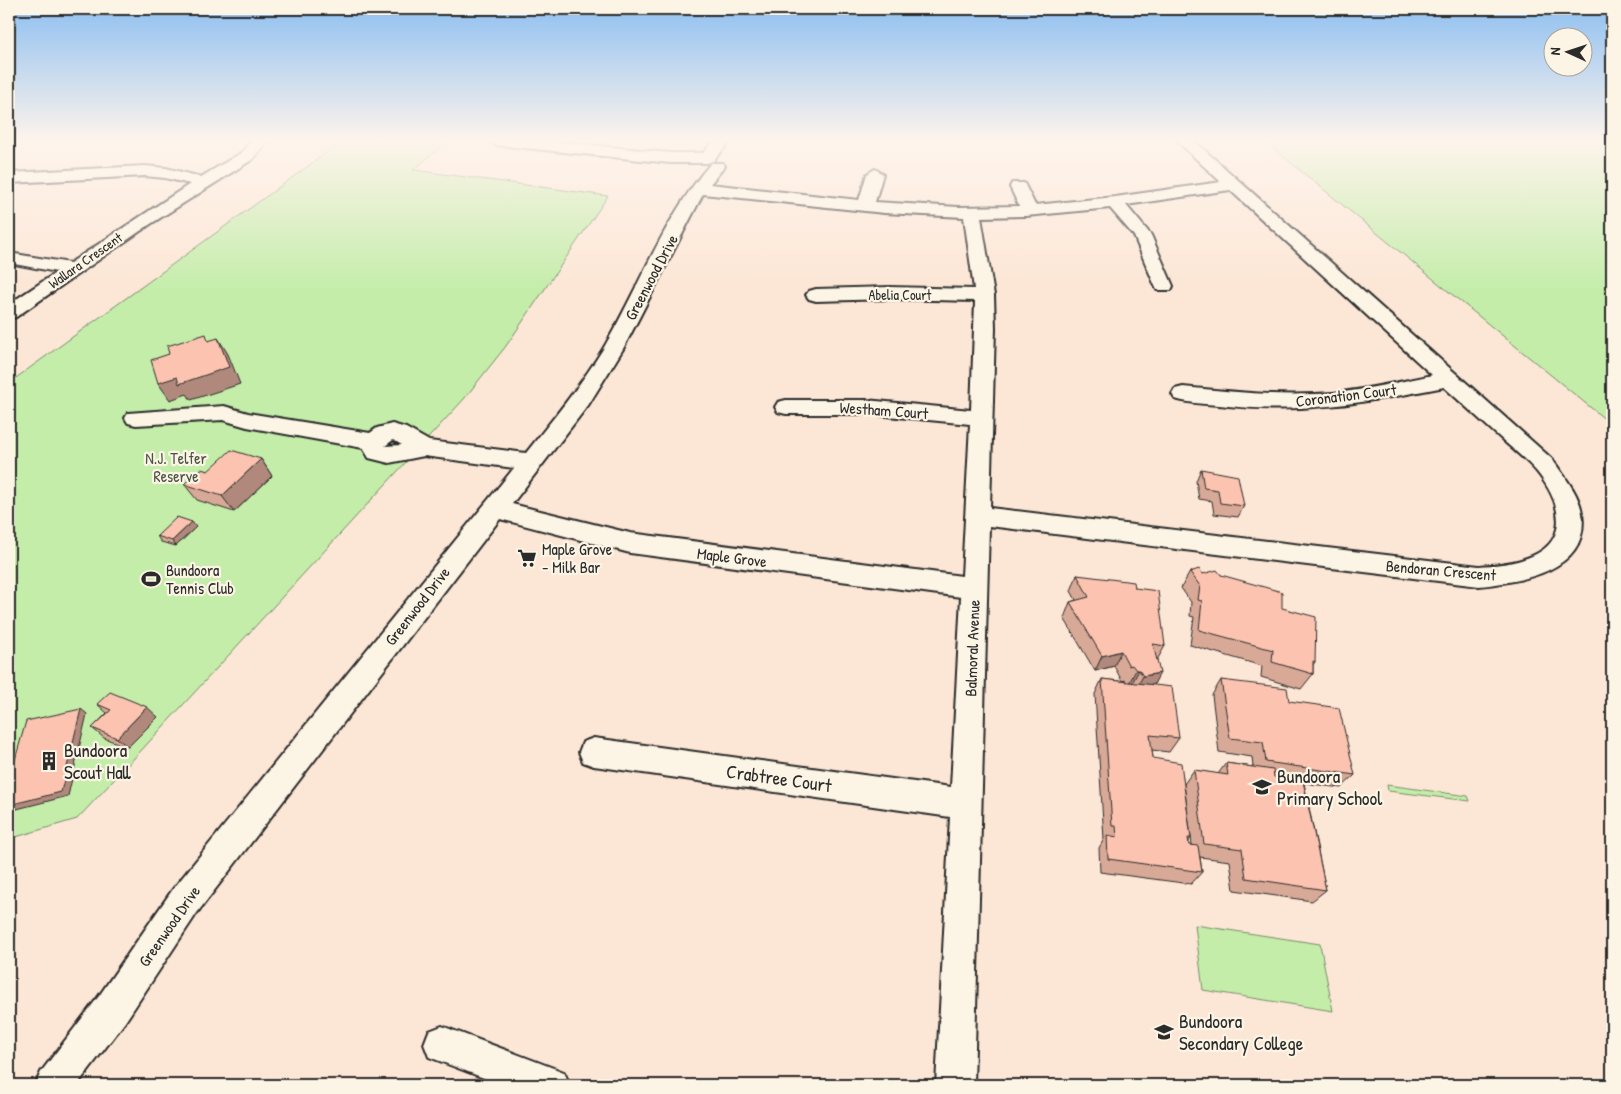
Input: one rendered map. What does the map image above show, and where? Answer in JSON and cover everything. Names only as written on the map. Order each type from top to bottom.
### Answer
[{"type":"street","name":"Wallara Crescent","points":[[9,313],[143,221],[191,191]]},
{"type":"street","name":"Greenwood Drive","points":[[54,1085],[112,1009],[185,901],[581,398],[603,366],[696,191]]},
{"type":"street","points":[[728,191],[866,205],[972,212],[1028,210],[1114,202],[1191,191]]},
{"type":"street","points":[[866,205],[870,191]]},
{"type":"street","points":[[1020,191],[1028,210]]},
{"type":"street","name":"Bendoran Crescent","points":[[978,516],[1465,575],[1508,575],[1538,567],[1561,550],[1567,540],[1570,517],[1563,494],[1550,473],[1536,457],[1240,191]]},
{"type":"street","points":[[1114,202],[1142,235],[1164,286]]},
{"type":"street","name":"Balmoral Avenue","points":[[955,1085],[965,804],[986,328],[984,295],[972,212]]},
{"type":"street","points":[[9,258],[73,269]]},
{"type":"street","name":"Abelia Court","points":[[816,295],[890,293],[984,295]]},
{"type":"street","name":"Coronation Court","points":[[1183,394],[1272,402],[1318,401],[1358,397],[1449,379]]},
{"type":"street","name":"Westham Court","points":[[786,407],[866,407],[982,418]]},
{"type":"street","points":[[136,418],[224,414],[247,420],[374,442],[374,448],[377,452],[385,455],[424,448],[532,462]]},
{"type":"street","name":"Maple Grove","points":[[494,508],[630,543],[974,588]]},
{"type":"street","name":"Crabtree Court","points":[[594,752],[965,804]]},
{"type":"street","name":"Greenwood Drive","points":[[74,1085],[112,1009]]},
{"type":"street","points":[[442,1044],[551,1085]]},
{"type":"green space","name":"N.J. Telfer Reserve","points":[[274,191],[571,191],[608,196],[506,346],[464,399],[126,767],[77,819],[9,839],[9,383]]},
{"type":"green space","points":[[1326,191],[1612,191],[1612,425]]},
{"type":"green space","points":[[1387,785],[1468,796],[1470,801],[1388,791]]},
{"type":"green space","points":[[1195,925],[1320,944],[1333,1011],[1203,990]]},
{"type":"building","points":[[206,334],[208,341],[218,338],[229,367],[179,384],[177,377],[158,383],[151,360],[169,354],[167,346]]},
{"type":"building","points":[[231,450],[261,459],[222,496],[184,484],[201,469],[208,471]]},
{"type":"building","points":[[1201,469],[1238,476],[1244,506],[1220,503],[1218,490],[1204,488]]},
{"type":"building","points":[[177,517],[192,522],[172,541],[157,536]]},
{"type":"building","points":[[1199,569],[1203,574],[1217,570],[1221,575],[1282,592],[1282,608],[1316,617],[1313,674],[1272,662],[1273,650],[1199,630],[1202,601],[1198,600],[1200,586],[1190,572]]},
{"type":"building","points":[[1077,575],[1134,582],[1135,588],[1158,591],[1165,646],[1153,644],[1160,673],[1143,676],[1132,665],[1129,666],[1121,651],[1102,656],[1070,602],[1089,597]]},
{"type":"building","points":[[1102,679],[1172,687],[1179,738],[1150,735],[1153,758],[1181,763],[1191,838],[1188,838],[1189,845],[1198,846],[1202,872],[1108,859],[1107,835],[1117,837],[1116,826],[1112,826]]},
{"type":"building","points":[[1221,680],[1287,688],[1289,701],[1339,708],[1355,775],[1266,762],[1263,742],[1230,738]]},
{"type":"building","points":[[110,692],[147,707],[117,738],[92,728],[111,710],[97,704]]},
{"type":"building","name":"Bundoora Scout Hall","points":[[81,709],[61,792],[9,805],[9,781],[26,721]]},
{"type":"building","points":[[1226,763],[1273,770],[1274,777],[1303,781],[1326,890],[1246,878],[1242,849],[1204,844],[1194,770],[1228,775]]},
{"type":"place","name":"Maple Grove - Milk Bar","points":[[527,558]]},
{"type":"place","name":"Bundoora Tennis Club","points":[[151,579]]},
{"type":"place","name":"Bundoora Scout Hall","points":[[49,761]]},
{"type":"place","name":"Bundoora Primary School","points":[[1262,787]]},
{"type":"place","name":"Bundoora Secondary College","points":[[1164,1032]]}]
